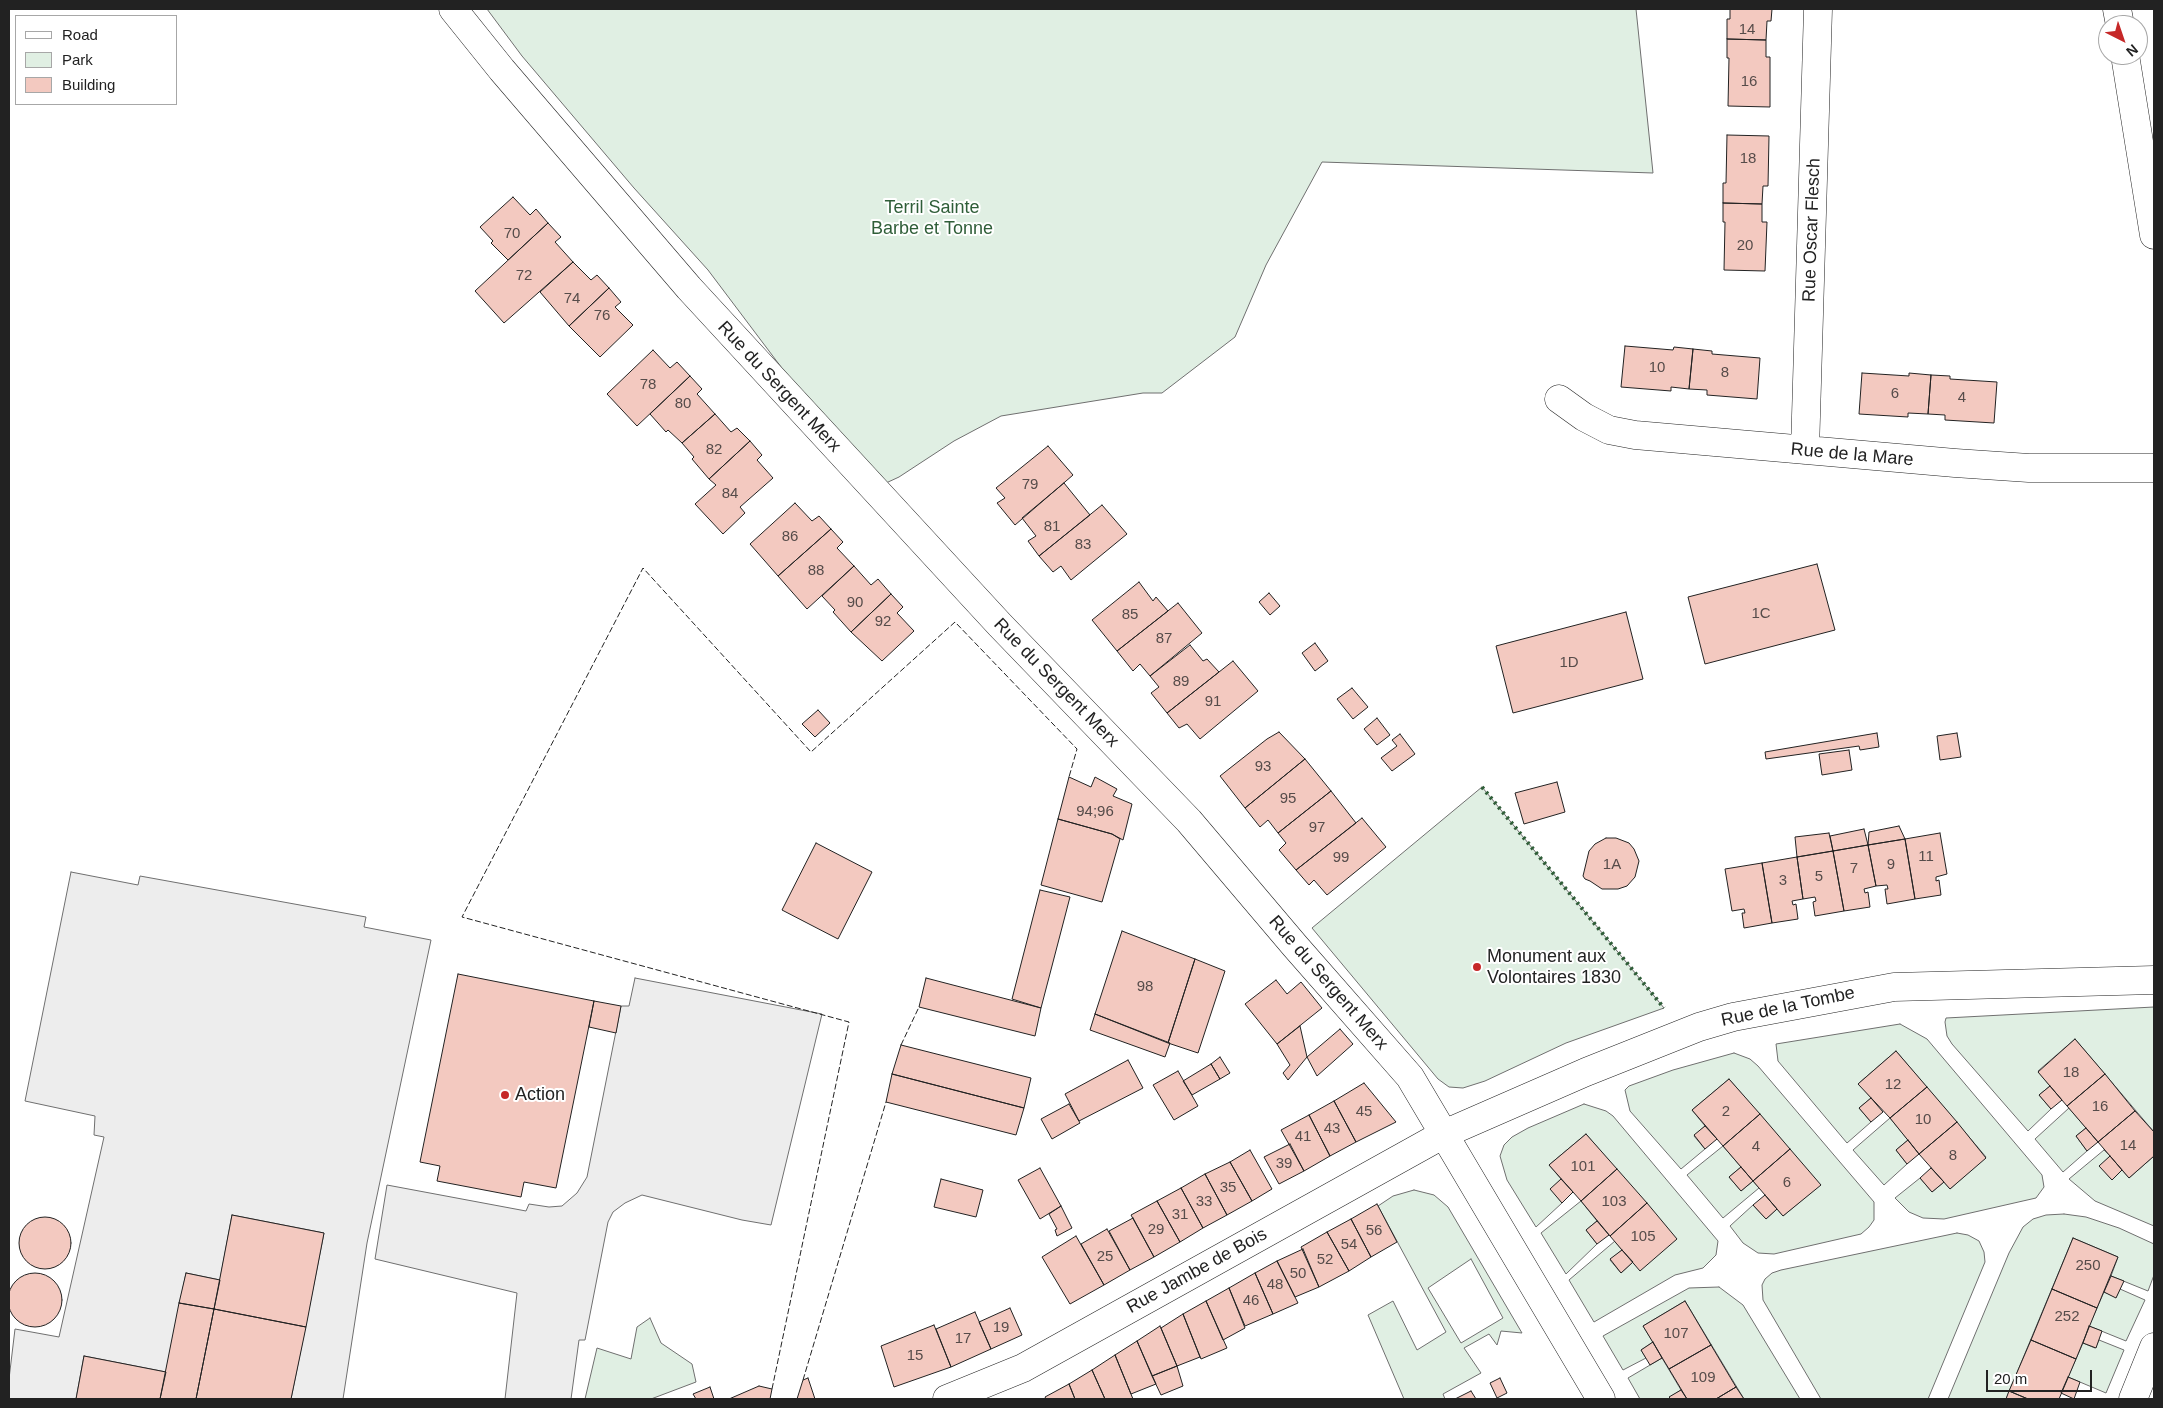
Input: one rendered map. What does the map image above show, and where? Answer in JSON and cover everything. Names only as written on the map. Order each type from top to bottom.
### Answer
[{"type":"street","name":"Rue du Sergent Merx","points":[[453,9],[502,70],[689,288],[993,618],[1189,821],[1410,1077],[1601,1399]]},
{"type":"street","name":"Rue Oscar Flesch","points":[[1805,450],[1818,9]]},
{"type":"street","points":[[2127,65],[2154,235]]},
{"type":"street","name":"Rue de la Mare","points":[[1559,399],[1584,417],[1609,430],[1635,436],[2029,468],[2154,468]]},
{"type":"street","name":"Rue de la Tombe","points":[[1444,1134],[1586,1072],[1699,1027],[1733,1017],[1894,987],[2154,980]]},
{"type":"street","name":"Rue Jambe de Bois","points":[[946,1399],[1023,1368],[1444,1134]]},
{"type":"street","points":[[2134,1399],[2154,1347]]},
{"type":"green space","name":"Terril Sainte Barbe et Tonne","points":[[487,9],[1636,9],[1653,173],[1322,162],[1266,265],[1235,337],[1162,393],[1143,393],[1001,416],[954,441],[899,477],[873,489],[708,270],[634,188],[522,56]]},
{"type":"green space","points":[[1482,787],[1664,1008],[1566,1043],[1485,1081],[1463,1088],[1449,1087],[1438,1079],[1312,928]]},
{"type":"green space","points":[[2154,1007],[2154,1132],[2075,1039],[2038,1071],[2050,1086],[2039,1095],[2051,1109],[2028,1131],[1952,1044],[1947,1036],[1945,1022],[1946,1018]]},
{"type":"green space","points":[[1900,1024],[1927,1039],[2042,1175],[2044,1187],[2036,1198],[1944,1219],[1923,1218],[1909,1212],[1895,1198],[1920,1178],[1932,1192],[1944,1182],[1950,1189],[1986,1157],[1896,1051],[1859,1083],[1871,1098],[1859,1108],[1871,1122],[1847,1143],[1778,1061],[1776,1044]]},
{"type":"green space","points":[[1734,1053],[1750,1059],[1758,1066],[1874,1202],[1874,1220],[1861,1234],[1774,1254],[1758,1253],[1743,1243],[1730,1226],[1753,1205],[1766,1219],[1777,1209],[1783,1216],[1820,1185],[1729,1079],[1692,1110],[1705,1126],[1694,1136],[1705,1149],[1681,1169],[1630,1111],[1625,1090],[1629,1086],[1673,1070]]},
{"type":"green space","points":[[1584,1104],[1606,1111],[1613,1116],[1718,1241],[1716,1255],[1703,1268],[1675,1275],[1594,1322],[1569,1280],[1615,1241],[1622,1250],[1610,1260],[1621,1273],[1633,1262],[1676,1239],[1586,1134],[1549,1165],[1561,1179],[1551,1189],[1562,1203],[1536,1227],[1507,1180],[1500,1156],[1504,1145],[1512,1137],[1528,1128]]},
{"type":"green space","points":[[2069,1108],[2086,1128],[2076,1136],[2087,1151],[2063,1172],[2035,1139]]},
{"type":"green space","points":[[1890,1118],[1908,1140],[1896,1150],[1907,1164],[1884,1185],[1853,1150]]},
{"type":"green space","points":[[1723,1146],[1741,1167],[1729,1177],[1741,1191],[1753,1181],[1759,1188],[1723,1218],[1687,1175]]},
{"type":"green space","points":[[2104,1150],[2110,1156],[2100,1166],[2112,1180],[2122,1170],[2129,1178],[2154,1156],[2154,1226],[2095,1201],[2069,1179]]},
{"type":"green space","points":[[1414,1190],[1434,1195],[1448,1207],[1522,1333],[1501,1331],[1497,1345],[1489,1334],[1464,1348],[1481,1373],[1443,1394],[1445,1399],[1404,1399],[1368,1315],[1393,1301],[1417,1350],[1446,1332],[1378,1206],[1393,1196]],"holes":[[[1471,1259],[1503,1318],[1461,1343],[1428,1288]]]},
{"type":"green space","points":[[1581,1201],[1597,1221],[1586,1230],[1597,1244],[1566,1274],[1541,1233]]},
{"type":"green space","points":[[2064,1214],[2086,1217],[2119,1228],[2154,1244],[2154,1275],[2148,1291],[2111,1276],[2118,1257],[2073,1238],[2006,1399],[1948,1399],[2009,1253],[2023,1227],[2033,1219],[2046,1215]]},
{"type":"green space","points":[[1957,1233],[1968,1235],[1979,1241],[1984,1252],[1985,1262],[1928,1399],[1821,1399],[1763,1300],[1762,1285],[1765,1279],[1772,1273],[1781,1270]]},
{"type":"green space","points":[[1719,1287],[1743,1305],[1800,1399],[1744,1399],[1685,1301],[1643,1326],[1653,1342],[1641,1350],[1646,1358],[1623,1370],[1603,1336],[1689,1288]]},
{"type":"green space","points":[[2120,1289],[2145,1300],[2126,1341],[2089,1326],[2104,1292],[2116,1297]]},
{"type":"green space","points":[[650,1318],[661,1343],[692,1364],[696,1382],[651,1399],[585,1399],[597,1348],[631,1359],[637,1327]]},
{"type":"green space","points":[[2099,1340],[2124,1350],[2106,1393],[2068,1377],[2083,1343],[2095,1348]]},
{"type":"green space","points":[[1662,1358],[1681,1390],[1670,1397],[1671,1399],[1640,1399],[1628,1378]]},
{"type":"shaded area","points":[[71,872],[138,885],[140,876],[366,917],[364,927],[431,940],[367,1243],[343,1399],[291,1399],[324,1233],[232,1215],[220,1280],[186,1273],[166,1372],[84,1356],[76,1399],[9,1399],[9,1379],[15,1329],[59,1337],[104,1137],[94,1135],[95,1116],[25,1101]]},
{"type":"shaded area","points":[[635,978],[822,1014],[771,1225],[742,1220],[642,1195],[625,1203],[613,1212],[608,1222],[585,1340],[579,1340],[571,1399],[505,1399],[517,1293],[375,1259],[387,1185],[526,1211],[529,1204],[549,1207],[562,1206],[577,1193],[587,1177],[621,1006],[629,1006]]},
{"type":"building","points":[[1730,9],[1772,9],[1771,21],[1767,21],[1766,40],[1727,39],[1727,19],[1730,19]]},
{"type":"building","points":[[1727,39],[1766,40],[1766,57],[1770,57],[1770,107],[1728,106],[1729,58],[1727,58]]},
{"type":"building","points":[[1727,135],[1769,136],[1768,186],[1763,186],[1762,204],[1723,203],[1723,183],[1726,183]]},
{"type":"building","points":[[513,197],[530,215],[536,209],[548,223],[508,260],[491,243],[493,241],[480,227]]},
{"type":"building","points":[[1723,203],[1762,204],[1762,222],[1767,222],[1765,271],[1724,270],[1725,222],[1723,222]]},
{"type":"building","points":[[548,223],[561,237],[555,242],[573,262],[504,323],[475,291]]},
{"type":"building","points":[[573,262],[591,280],[597,275],[609,288],[569,326],[540,292]]},
{"type":"building","points":[[609,288],[621,302],[615,307],[633,325],[600,357],[569,326]]},
{"type":"building","points":[[1625,346],[1673,350],[1674,347],[1693,349],[1689,389],[1671,387],[1671,391],[1621,387]]},
{"type":"building","points":[[1693,349],[1712,351],[1712,354],[1760,358],[1757,399],[1707,395],[1707,390],[1689,389]]},
{"type":"building","points":[[653,350],[670,368],[677,362],[690,376],[637,426],[607,394]]},
{"type":"building","points":[[1862,373],[1909,376],[1909,373],[1931,375],[1928,414],[1908,413],[1908,417],[1859,414]]},
{"type":"building","points":[[1931,375],[1950,376],[1950,379],[1997,382],[1994,423],[1945,420],[1945,415],[1928,414]]},
{"type":"building","points":[[690,376],[702,389],[697,394],[715,414],[682,443],[668,430],[666,432],[650,414]]},
{"type":"building","points":[[715,414],[731,432],[737,428],[750,441],[709,479],[692,459],[694,457],[682,443]]},
{"type":"building","points":[[750,441],[762,455],[757,460],[773,478],[740,507],[745,513],[723,534],[695,504],[716,485],[709,479]]},
{"type":"building","points":[[1048,446],[1073,475],[1015,525],[997,503],[1005,498],[996,488]]},
{"type":"building","points":[[1064,483],[1090,515],[1039,556],[1028,541],[1036,536],[1022,518]]},
{"type":"building","points":[[795,503],[812,521],[819,516],[831,529],[778,576],[750,544]]},
{"type":"building","points":[[1102,505],[1127,534],[1071,580],[1061,566],[1053,572],[1039,556]]},
{"type":"building","points":[[831,529],[843,542],[837,548],[854,566],[807,609],[778,576]]},
{"type":"building","points":[[1817,564],[1835,630],[1705,664],[1688,597]]},
{"type":"building","points":[[854,566],[871,585],[878,579],[891,594],[851,632],[822,596]]},
{"type":"building","points":[[1139,582],[1153,601],[1156,597],[1168,611],[1117,651],[1092,620]]},
{"type":"building","points":[[1269,593],[1280,606],[1270,615],[1259,602]]},
{"type":"building","points":[[891,594],[903,607],[897,613],[914,631],[882,661],[851,632]]},
{"type":"building","points":[[1178,603],[1202,633],[1150,676],[1140,664],[1133,671],[1117,651]]},
{"type":"building","points":[[1626,612],[1643,679],[1513,713],[1496,646]]},
{"type":"building","points":[[1315,643],[1328,661],[1315,671],[1302,653]]},
{"type":"building","points":[[1190,645],[1203,661],[1207,659],[1219,672],[1167,713],[1151,693],[1159,687],[1150,676]]},
{"type":"building","points":[[1233,661],[1258,691],[1200,739],[1187,724],[1179,728],[1167,713]]},
{"type":"building","points":[[1352,688],[1368,707],[1353,719],[1337,699]]},
{"type":"building","points":[[818,710],[830,723],[815,737],[802,724]]},
{"type":"building","points":[[1377,718],[1390,735],[1377,745],[1364,729]]},
{"type":"building","points":[[1279,732],[1305,759],[1245,808],[1220,776],[1267,739]]},
{"type":"building","points":[[1877,733],[1879,747],[1860,750],[1859,746],[1766,759],[1765,752]]},
{"type":"building","points":[[1957,733],[1961,757],[1940,760],[1937,736]]},
{"type":"building","points":[[1400,734],[1415,754],[1392,771],[1381,758],[1397,746],[1392,740]]},
{"type":"building","points":[[1849,750],[1852,770],[1822,775],[1819,754]]},
{"type":"building","points":[[1305,759],[1331,791],[1278,833],[1268,820],[1260,827],[1245,808]]},
{"type":"building","points":[[1069,777],[1091,787],[1095,777],[1117,789],[1113,796],[1132,804],[1123,840],[1112,834],[1058,819]]},
{"type":"building","points":[[1557,782],[1565,812],[1524,824],[1515,793]]},
{"type":"building","points":[[1331,791],[1356,823],[1296,870],[1279,850],[1286,843],[1278,833]]},
{"type":"building","points":[[1362,818],[1386,847],[1327,895],[1314,880],[1309,885],[1296,870]]},
{"type":"building","points":[[1058,819],[1112,834],[1120,839],[1102,902],[1041,885]]},
{"type":"building","points":[[1899,826],[1905,839],[1868,845],[1869,832]]},
{"type":"building","points":[[1864,829],[1868,845],[1833,851],[1830,836]]},
{"type":"building","points":[[1829,833],[1833,851],[1797,857],[1795,837]]},
{"type":"building","points":[[1940,833],[1947,874],[1936,877],[1936,881],[1939,880],[1941,895],[1915,899],[1905,839]]},
{"type":"building","points":[[1606,838],[1616,838],[1629,843],[1639,861],[1635,877],[1627,886],[1618,889],[1602,889],[1583,876],[1589,851],[1595,844]]},
{"type":"building","points":[[1905,839],[1915,899],[1887,904],[1885,889],[1888,889],[1887,885],[1876,886],[1868,845]]},
{"type":"building","points":[[816,843],[872,872],[838,939],[782,910]]},
{"type":"building","points":[[1868,845],[1876,886],[1864,889],[1865,893],[1868,892],[1870,907],[1844,911],[1833,851]]},
{"type":"building","points":[[1833,851],[1844,911],[1815,916],[1813,902],[1816,901],[1815,897],[1803,899],[1797,857]]},
{"type":"building","points":[[1797,857],[1803,899],[1792,901],[1793,905],[1796,904],[1798,919],[1772,923],[1762,863]]},
{"type":"building","points":[[1762,863],[1772,923],[1744,928],[1742,913],[1745,913],[1744,909],[1732,911],[1725,869]]},
{"type":"building","points":[[1040,890],[1070,897],[1041,1008],[1012,999]]},
{"type":"building","points":[[1122,931],[1195,959],[1168,1043],[1095,1014]]},
{"type":"building","points":[[1195,959],[1225,971],[1198,1053],[1168,1043]]},
{"type":"building","name":"Action","points":[[458,974],[594,1001],[556,1188],[524,1182],[521,1197],[437,1181],[440,1166],[420,1162]]},
{"type":"building","points":[[926,978],[1041,1008],[1035,1036],[919,1007]]},
{"type":"building","points":[[1276,980],[1287,994],[1301,982],[1322,1008],[1277,1044],[1245,1004]]},
{"type":"building","points":[[594,1001],[621,1006],[616,1033],[589,1027]]},
{"type":"building","points":[[1095,1014],[1170,1043],[1165,1057],[1090,1030]]},
{"type":"building","points":[[1300,1026],[1307,1057],[1288,1080],[1283,1073],[1290,1065],[1277,1044]]},
{"type":"building","points":[[1340,1029],[1353,1044],[1317,1076],[1307,1057]]},
{"type":"building","points":[[2075,1039],[2105,1074],[2067,1106],[2038,1072]]},
{"type":"building","points":[[901,1045],[1031,1078],[1024,1108],[892,1074]]},
{"type":"building","points":[[1896,1051],[1927,1087],[1890,1118],[1858,1084]]},
{"type":"building","points":[[1220,1057],[1230,1073],[1220,1079],[1211,1064]]},
{"type":"building","points":[[1128,1060],[1143,1088],[1079,1121],[1065,1094]]},
{"type":"building","points":[[1211,1064],[1220,1079],[1192,1095],[1183,1081]]},
{"type":"building","points":[[1178,1071],[1198,1106],[1174,1120],[1153,1085]]},
{"type":"building","points":[[892,1074],[1024,1108],[1016,1135],[886,1102]]},
{"type":"building","points":[[2105,1074],[2135,1111],[2098,1142],[2067,1106]]},
{"type":"building","points":[[1729,1079],[1760,1114],[1723,1146],[1692,1110]]},
{"type":"building","points":[[1364,1083],[1396,1122],[1356,1142],[1334,1101]]},
{"type":"building","points":[[2050,1086],[2062,1100],[2051,1109],[2039,1095]]},
{"type":"building","points":[[1927,1087],[1957,1122],[1919,1154],[1890,1118]]},
{"type":"building","points":[[1871,1098],[1883,1112],[1871,1122],[1859,1108]]},
{"type":"building","points":[[1334,1101],[1356,1142],[1330,1156],[1309,1115]]},
{"type":"building","points":[[1069,1104],[1080,1123],[1052,1139],[1041,1119]]},
{"type":"building","points":[[2135,1111],[2154,1132],[2154,1156],[2129,1178],[2098,1142]]},
{"type":"building","points":[[1760,1114],[1790,1149],[1753,1181],[1723,1146]]},
{"type":"building","points":[[1309,1115],[1330,1156],[1304,1171],[1281,1130]]},
{"type":"building","points":[[1957,1122],[1986,1158],[1950,1189],[1919,1154]]},
{"type":"building","points":[[1705,1126],[1717,1139],[1705,1149],[1694,1135]]},
{"type":"building","points":[[2086,1128],[2098,1142],[2087,1151],[2076,1136]]},
{"type":"building","points":[[1586,1134],[1617,1169],[1581,1201],[1549,1165]]},
{"type":"building","points":[[1908,1140],[1919,1154],[1907,1164],[1896,1150]]},
{"type":"building","points":[[1290,1144],[1304,1171],[1279,1184],[1264,1157]]},
{"type":"building","points":[[1790,1149],[1821,1185],[1783,1216],[1753,1181]]},
{"type":"building","points":[[1250,1150],[1272,1189],[1252,1201],[1230,1162]]},
{"type":"building","points":[[2110,1156],[2122,1170],[2112,1180],[2099,1166]]},
{"type":"building","points":[[1230,1162],[1252,1201],[1227,1215],[1205,1174]]},
{"type":"building","points":[[1741,1167],[1753,1181],[1741,1191],[1729,1177]]},
{"type":"building","points":[[1040,1168],[1061,1206],[1040,1219],[1018,1180]]},
{"type":"building","points":[[1931,1168],[1944,1182],[1932,1192],[1920,1178]]},
{"type":"building","points":[[1617,1169],[1647,1203],[1610,1236],[1581,1201]]},
{"type":"building","points":[[1205,1174],[1227,1215],[1203,1228],[1181,1188]]},
{"type":"building","points":[[941,1179],[983,1190],[976,1217],[934,1207]]},
{"type":"building","points":[[1561,1179],[1573,1192],[1562,1203],[1550,1189]]},
{"type":"building","points":[[1181,1188],[1203,1228],[1180,1242],[1157,1201]]},
{"type":"building","points":[[1765,1195],[1777,1209],[1766,1219],[1753,1205]]},
{"type":"building","points":[[1157,1201],[1180,1242],[1154,1257],[1131,1215]]},
{"type":"building","points":[[1647,1203],[1677,1239],[1640,1271],[1610,1236]]},
{"type":"building","points":[[1377,1204],[1397,1242],[1371,1257],[1351,1219]]},
{"type":"building","points":[[1061,1206],[1072,1228],[1057,1236],[1055,1230],[1057,1229],[1049,1214]]},
{"type":"building","points":[[232,1215],[324,1233],[306,1327],[214,1309]]},
{"type":"building","points":[[40,1217],[50,1217],[64,1224],[71,1238],[71,1248],[64,1262],[50,1269],[40,1269],[30,1265],[23,1258],[19,1248],[19,1238],[23,1228],[30,1221]]},
{"type":"building","points":[[1133,1218],[1154,1257],[1130,1270],[1109,1231]]},
{"type":"building","points":[[1351,1219],[1371,1257],[1349,1271],[1327,1232]]},
{"type":"building","points":[[1597,1221],[1609,1235],[1597,1244],[1586,1230]]},
{"type":"building","points":[[1107,1229],[1130,1270],[1104,1285],[1081,1244]]},
{"type":"building","points":[[1327,1232],[1349,1271],[1319,1287],[1301,1247]]},
{"type":"building","points":[[1076,1236],[1104,1285],[1070,1304],[1042,1257]]},
{"type":"building","points":[[2073,1238],[2118,1257],[2097,1308],[2052,1289]]},
{"type":"building","points":[[1303,1249],[1319,1287],[1295,1297],[1277,1261]]},
{"type":"building","points":[[1622,1250],[1633,1262],[1621,1273],[1610,1259]]},
{"type":"building","points":[[1277,1261],[1298,1303],[1273,1314],[1255,1273]]},
{"type":"building","points":[[35,1273],[45,1275],[54,1281],[60,1290],[62,1300],[60,1310],[54,1319],[45,1325],[35,1327],[25,1325],[16,1319],[10,1310],[8,1300],[10,1290],[16,1281],[25,1275]]},
{"type":"building","points":[[186,1273],[220,1280],[214,1309],[179,1303]]},
{"type":"building","points":[[1255,1273],[1273,1314],[1245,1326],[1229,1288]]},
{"type":"building","points":[[2111,1276],[2124,1281],[2116,1298],[2104,1292]]},
{"type":"building","points":[[1229,1288],[1245,1328],[1223,1340],[1206,1301]]},
{"type":"building","points":[[2052,1289],[2097,1308],[2076,1359],[2031,1340]]},
{"type":"building","points":[[1206,1301],[1227,1348],[1201,1359],[1183,1314]]},
{"type":"building","points":[[1685,1301],[1711,1345],[1669,1369],[1643,1326]]},
{"type":"building","points":[[179,1303],[214,1309],[196,1399],[160,1399]]},
{"type":"building","points":[[1010,1308],[1022,1335],[991,1349],[979,1322]]},
{"type":"building","points":[[214,1309],[306,1327],[291,1399],[196,1399]]},
{"type":"building","points":[[975,1312],[991,1349],[951,1367],[936,1329]]},
{"type":"building","points":[[1183,1314],[1200,1357],[1177,1366],[1161,1328]]},
{"type":"building","points":[[934,1325],[951,1367],[894,1387],[881,1346]]},
{"type":"building","points":[[1160,1326],[1177,1366],[1152,1376],[1137,1341]]},
{"type":"building","points":[[2089,1326],[2102,1331],[2096,1348],[2083,1343]]},
{"type":"building","points":[[2031,1340],[2076,1359],[2059,1399],[2028,1399],[2009,1391]]},
{"type":"building","points":[[1137,1341],[1156,1384],[1131,1394],[1115,1355]]},
{"type":"building","points":[[1653,1342],[1662,1358],[1650,1365],[1641,1350]]},
{"type":"building","points":[[1711,1345],[1736,1387],[1716,1399],[1687,1399],[1669,1369]]},
{"type":"building","points":[[1115,1355],[1133,1399],[1105,1399],[1092,1370]]},
{"type":"building","points":[[84,1356],[166,1372],[160,1399],[76,1399]]},
{"type":"building","points":[[1177,1366],[1183,1386],[1161,1395],[1152,1376]]},
{"type":"building","points":[[1092,1370],[1105,1399],[1075,1399],[1069,1384]]},
{"type":"building","points":[[2068,1377],[2080,1382],[2074,1399],[2061,1393]]},
{"type":"building","points":[[808,1378],[815,1399],[797,1399],[803,1380]]},
{"type":"building","points":[[1500,1378],[1507,1393],[1497,1398],[1490,1383]]},
{"type":"building","points":[[1069,1384],[1075,1399],[1046,1399],[1045,1397]]},
{"type":"building","points":[[759,1386],[772,1389],[770,1399],[729,1399]]},
{"type":"building","points":[[710,1387],[714,1399],[696,1399],[693,1394]]},
{"type":"building","points":[[1736,1387],[1744,1399],[1716,1399]]},
{"type":"building","points":[[1681,1390],[1687,1399],[1671,1399],[1669,1397]]},
{"type":"building","points":[[1471,1391],[1476,1399],[1455,1399]]},
{"type":"building","points":[[2009,1391],[2028,1399],[2006,1399]]},
{"type":"hedge","points":[[1482,787],[1664,1008]]},
{"type":"fence","points":[[772,1389],[849,1022],[462,917],[643,568],[811,752],[955,622],[1077,749],[1069,777]]},
{"type":"fence","points":[[901,1045],[919,1007]]},
{"type":"fence","points":[[803,1380],[886,1102]]},
{"type":"place","name":"Monument aux Volontaires 1830","points":[[1477,967]]},
{"type":"place","name":"Action","points":[[505,1095]]}]
